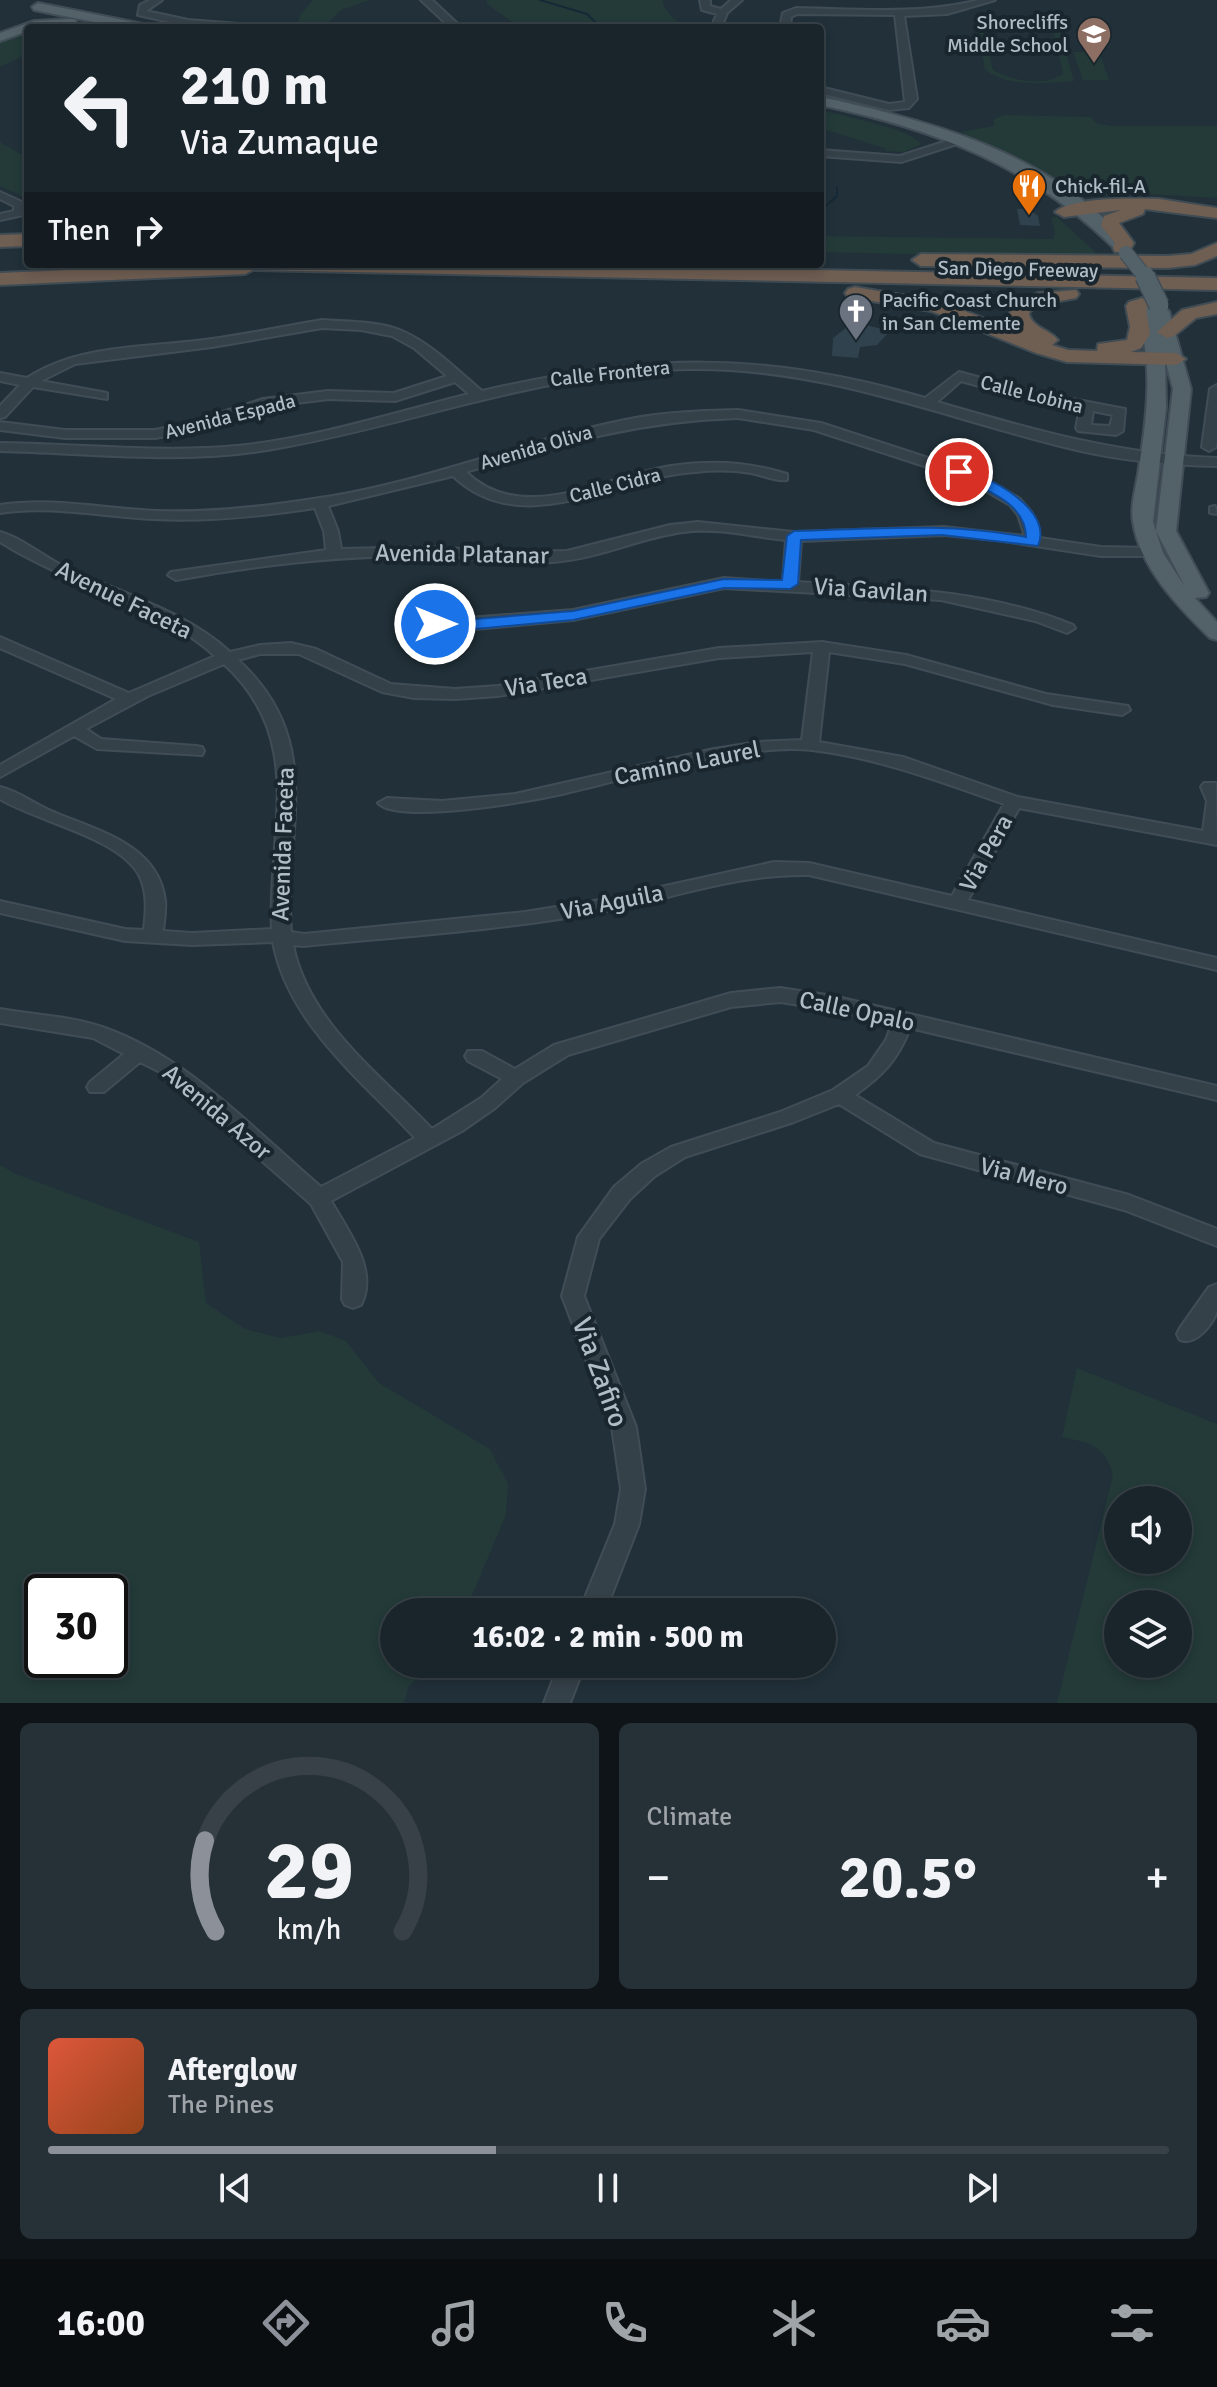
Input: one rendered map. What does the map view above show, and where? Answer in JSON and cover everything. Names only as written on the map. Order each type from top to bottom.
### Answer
[{"type":"highway","points":[[1077,213],[1119,203],[1166,202],[1217,213]]},
{"type":"highway","points":[[1077,213],[1137,210],[1188,215],[1210,224],[1217,231]]},
{"type":"highway","points":[[1119,251],[1125,243],[1110,226],[1110,220],[1137,210]]},
{"type":"highway","points":[[0,241],[24,240]]},
{"type":"highway","points":[[824,263],[1168,262],[1195,259],[1217,249]]},
{"type":"highway","points":[[0,254],[24,253]]},
{"type":"highway","name":"San Diego Freeway","points":[[824,263],[1065,271],[1217,271]]},
{"type":"highway","points":[[0,269],[36,268]]},
{"type":"highway","points":[[0,279],[243,268]]},
{"type":"highway","name":"San Diego Freeway","points":[[421,268],[1217,284]]},
{"type":"highway","points":[[632,272],[669,281],[858,293],[902,300],[935,306],[1067,356],[1167,359]]},
{"type":"highway","points":[[1150,304],[1136,306],[1142,335],[1137,343],[1123,348],[1083,347],[1045,340],[1025,328],[1019,315],[1021,308],[1028,303],[1059,294],[1217,292]]},
{"type":"highway","points":[[1167,332],[1189,314],[1217,308]]},
{"type":"main road","points":[[0,24],[73,0]]},
{"type":"main road","points":[[43,8],[95,24]]},
{"type":"main road","points":[[0,34],[43,8],[123,24]]},
{"type":"main road","points":[[42,24],[72,24]]},
{"type":"main road","points":[[0,34],[24,28]]},
{"type":"main road","points":[[824,102],[868,111],[949,143],[1077,213],[1146,278],[1149,319],[1182,389],[1166,531],[1194,588],[1217,613]]},
{"type":"main road","points":[[824,108],[949,143]]},
{"type":"main road","points":[[1150,304],[1167,332],[1167,359],[1160,386],[1143,519],[1155,555],[1178,591],[1217,634]]},
{"type":"street","points":[[157,0],[143,7],[141,13],[201,24]]},
{"type":"street","points":[[426,0],[452,24]]},
{"type":"street","points":[[705,0],[705,8],[723,12]]},
{"type":"street","points":[[718,24],[723,12],[735,0]]},
{"type":"street","points":[[785,24],[786,15],[796,11],[947,11],[990,0]]},
{"type":"street","points":[[824,91],[889,107],[909,105],[912,99],[899,13]]},
{"type":"street","points":[[824,153],[901,159],[949,143]]},
{"type":"street","points":[[0,195],[20,205],[19,213],[0,217]]},
{"type":"street","points":[[0,414],[31,381],[48,370],[89,356],[212,343],[303,326],[361,326],[409,339],[477,394]]},
{"type":"street","name":"Calle Frontera","points":[[0,447],[150,454],[270,445],[575,373],[688,365],[751,367],[822,377],[1053,442],[1150,458],[1217,462]]},
{"type":"street","name":"Calle Lobina","points":[[926,404],[958,369],[1023,394],[1087,408],[1083,428],[1116,431],[1120,412]]},
{"type":"street","points":[[0,377],[102,396]]},
{"type":"street","name":"Avenida Espada","points":[[0,426],[65,434],[155,434],[188,428],[263,403],[328,395],[395,397],[457,377]]},
{"type":"street","points":[[1209,447],[1215,422],[1217,389]]},
{"type":"street","name":"Avenida Oliva","points":[[0,509],[31,502],[157,515],[220,513],[320,503],[651,418],[740,414],[825,428],[983,483],[1013,499],[1025,513],[1034,531],[1033,542]]},
{"type":"street","name":"Calle Cidra","points":[[455,470],[478,490],[506,500],[537,502],[565,498],[640,476],[687,469],[731,467],[782,477]]},
{"type":"street","points":[[320,503],[331,531],[334,554]]},
{"type":"street","name":"Avenida Platanar","points":[[176,575],[334,554],[429,551],[570,556],[685,527],[722,527],[794,536],[942,531],[980,533],[1074,552],[1081,559],[1092,554],[1155,555]]},
{"type":"street","points":[[0,536],[18,548],[0,557]]},
{"type":"street","points":[[790,584],[794,536]]},
{"type":"street","name":"Avenue Faceta","points":[[18,548],[170,620],[202,638],[227,659]]},
{"type":"street","name":"Via Gavilan","points":[[435,624],[475,624],[573,615],[724,583],[790,584],[941,595],[1040,617],[1067,628]]},
{"type":"street","points":[[0,642],[117,692],[128,700]]},
{"type":"street","points":[[810,745],[821,680],[822,647]]},
{"type":"street","name":"Via Teca","points":[[0,772],[128,700],[227,659],[262,649],[291,648],[319,655],[363,680],[401,691],[472,694],[726,654],[822,647],[886,655],[948,668],[1047,699],[1122,710]]},
{"type":"street","name":"Avenida Faceta","points":[[227,659],[259,693],[281,731],[290,779],[279,918],[288,965],[319,1025],[429,1139]]},
{"type":"street","points":[[74,728],[97,744],[196,751]]},
{"type":"street","name":"Camino Laurel","points":[[387,803],[442,806],[515,799],[714,754],[759,747],[810,745],[897,761],[1014,802],[1214,839]]},
{"type":"street","points":[[1210,787],[1216,801],[1214,839]]},
{"type":"street","points":[[0,792],[34,813],[102,835],[123,847],[143,865],[157,894],[153,937]]},
{"type":"street","name":"Via Pera","points":[[957,904],[1014,802]]},
{"type":"street","name":"Via Aguila","points":[[0,907],[125,935],[192,939],[263,934],[304,940],[525,918],[606,905],[774,868],[809,869],[1217,964]]},
{"type":"street","name":"Calle Opalo","points":[[319,1198],[429,1139],[488,1103],[516,1078],[561,1050],[731,1000],[780,995],[833,1003],[1217,1093]]},
{"type":"street","name":"Avenida Azor","points":[[0,1016],[97,1032],[169,1068],[319,1198],[354,1262],[353,1299]]},
{"type":"street","name":"Via Zafiro","points":[[598,1598],[627,1524],[633,1489],[624,1427],[573,1296],[589,1237],[622,1193],[648,1170],[678,1152],[787,1117],[840,1095],[875,1071],[895,1042],[903,1021]]},
{"type":"street","points":[[97,1087],[140,1051]]},
{"type":"street","points":[[475,1056],[516,1078]]},
{"type":"street","name":"Via Mero","points":[[840,1095],[927,1149],[1129,1203],[1217,1238]]},
{"type":"street","points":[[1188,1334],[1217,1293]]},
{"type":"street","points":[[557,1703],[567,1678]]},
{"type":"green space","points":[[313,0],[370,0],[341,10],[327,24],[297,24],[300,15]]},
{"type":"green space","points":[[486,0],[662,0],[667,11],[682,24],[514,24],[487,4]]},
{"type":"green space","points":[[1004,16],[1037,17],[1058,25],[1074,81],[1017,82],[985,70],[977,28],[979,22]],"holes":[[[1000,18],[1030,18],[1053,29],[1063,74],[1046,80],[1028,81],[993,70],[983,28]]]},
{"type":"green space","points":[[24,30],[24,56],[0,67],[0,39]]},
{"type":"green space","points":[[1073,52],[1099,52],[1109,80],[1083,80]]},
{"type":"green space","points":[[824,111],[890,128],[922,144],[904,152],[884,151],[887,149],[824,129]]},
{"type":"green space","points":[[1004,115],[1091,117],[1096,123],[1112,126],[1217,126],[1217,198],[1126,193],[1096,197],[1079,194],[960,132],[994,126],[994,119]]},
{"type":"green space","points":[[0,142],[24,156],[24,197],[0,186]]},
{"type":"green space","points":[[1057,217],[1103,259],[824,252],[824,236],[1053,239],[1055,232],[1051,218]]},
{"type":"green space","points":[[0,1165],[16,1174],[199,1242],[206,1303],[245,1329],[281,1338],[320,1331],[346,1341],[379,1383],[490,1449],[508,1484],[506,1515],[471,1598],[380,1598],[380,1678],[418,1678],[409,1686],[404,1703],[0,1703]]},
{"type":"green space","points":[[1077,1368],[1217,1424],[1217,1703],[1057,1703],[1104,1512],[1104,1574],[1192,1574],[1192,1486],[1110,1486],[1113,1475],[1106,1457],[1095,1447],[1062,1437]]},
{"type":"building","name":"Chick-fil-A","points":[[1017,209],[1029,209],[1038,216],[1040,226],[1020,225]]},
{"type":"building","name":"Pacific Coast Church in San Clemente","points":[[866,325],[890,331],[877,345],[860,347],[858,358],[832,356],[833,338],[847,327]]},
{"type":"waterway","points":[[540,0],[587,14],[597,24]]},
{"type":"waterway","points":[[824,207],[837,196],[837,187]]},
{"type":"place","name":"Shorecliffs Middle School","points":[[1094,65]]},
{"type":"place","name":"Chick-fil-A","points":[[1029,217]]},
{"type":"place","name":"Pacific Coast Church in San Clemente","points":[[856,342]]},
{"type":"route","points":[[435,624],[475,624],[573,615],[724,583],[790,584],[794,536],[942,531],[980,533],[1033,542],[1034,531],[1013,499],[959,472]]}]
